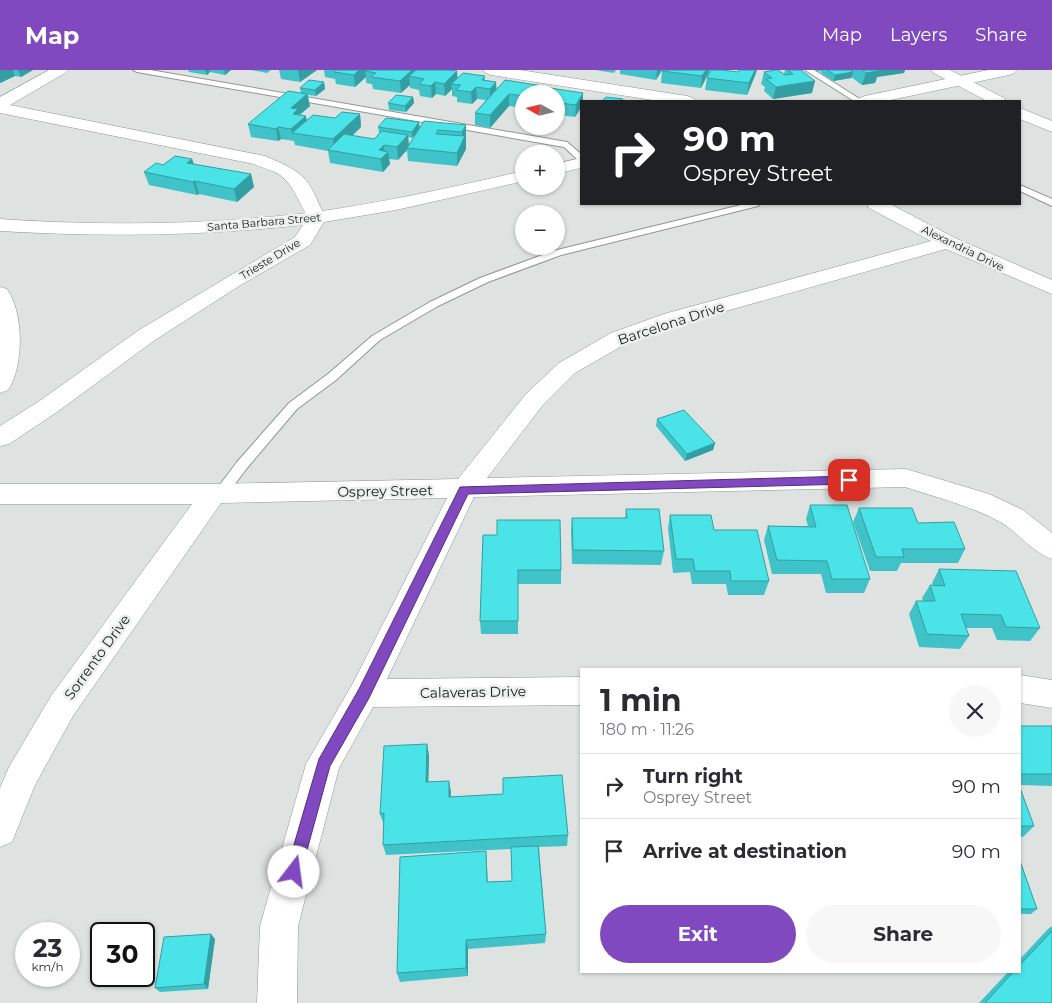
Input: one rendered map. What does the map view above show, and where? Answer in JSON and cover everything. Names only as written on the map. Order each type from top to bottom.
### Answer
[{"type":"street","points":[[0,104],[60,70]]},
{"type":"street","points":[[491,70],[681,100]]},
{"type":"street","points":[[939,70],[996,100]]},
{"type":"street","points":[[870,100],[1009,70]]},
{"type":"street","points":[[0,108],[259,160],[286,171],[303,189],[308,203],[317,218]]},
{"type":"street","points":[[1021,113],[1052,127]]},
{"type":"street","points":[[565,167],[580,164]]},
{"type":"street","name":"Santa Barbara Street","points":[[0,225],[74,229],[156,230],[317,218],[381,207],[515,178]]},
{"type":"street","name":"Alexandria Drive","points":[[878,205],[948,242],[1052,288]]},
{"type":"street","name":"Trieste Drive","points":[[0,438],[49,406],[147,335],[232,282],[303,242],[317,218]]},
{"type":"street","name":"Barcelona Drive","points":[[277,1003],[279,926],[324,764],[364,694],[464,490],[540,394],[567,368],[619,338],[672,319],[948,242]]},
{"type":"street","points":[[0,385],[8,362],[2,305]]},
{"type":"street","name":"Osprey Street","points":[[0,494],[217,494],[464,490],[906,478],[980,501],[1013,517],[1052,548]]},
{"type":"street","name":"Sorrento Drive","points":[[0,830],[21,778],[62,706],[217,494]]},
{"type":"street","points":[[1021,689],[1052,694]]},
{"type":"street","name":"Calaveras Drive","points":[[364,694],[580,691]]},
{"type":"lane","points":[[136,70],[567,145],[580,157]]},
{"type":"lane","points":[[809,70],[857,100]]},
{"type":"lane","points":[[1021,188],[1052,203]]},
{"type":"lane","points":[[217,494],[293,406],[332,377],[376,338],[434,304],[484,280],[557,253],[751,205]]},
{"type":"building","points":[[336,70],[359,70],[354,75],[334,72]]},
{"type":"building","points":[[366,70],[412,70],[400,81],[371,77],[376,73]]},
{"type":"building","points":[[416,70],[457,71],[444,84],[435,82],[431,86],[419,84],[424,79],[409,76]]},
{"type":"building","points":[[662,70],[706,70],[702,76]]},
{"type":"building","points":[[711,70],[738,72],[739,70],[755,70],[749,83],[707,78]]},
{"type":"building","points":[[775,70],[785,75],[793,74],[788,70],[801,70],[815,81],[776,87],[766,79],[772,78],[764,72]]},
{"type":"building","points":[[827,70],[850,70],[853,72],[835,75]]},
{"type":"building","points":[[862,70],[878,70],[878,71],[866,73]]},
{"type":"building","points":[[463,73],[485,76],[482,80],[496,82],[490,89],[476,87],[471,92],[456,90],[461,85],[451,84]]},
{"type":"building","points":[[309,80],[324,82],[315,90],[300,88]]},
{"type":"building","points":[[505,80],[537,85],[515,85],[515,95],[509,94],[490,115],[475,113]]},
{"type":"building","points":[[565,90],[583,93],[576,105],[565,104]]},
{"type":"building","points":[[288,91],[307,94],[291,108],[298,109],[293,114],[306,116],[291,129],[278,127],[276,129],[248,124]]},
{"type":"building","points":[[396,95],[413,97],[405,106],[388,103]]},
{"type":"building","points":[[606,97],[623,99],[622,100],[603,100]]},
{"type":"building","points":[[342,112],[360,114],[333,139],[292,133],[313,115],[335,118]]},
{"type":"building","points":[[386,118],[419,122],[412,132],[378,127]]},
{"type":"building","points":[[424,121],[466,125],[462,132],[438,130],[436,134],[465,136],[457,153],[407,148]]},
{"type":"building","points":[[382,131],[408,135],[397,147],[384,145],[379,150],[388,152],[381,159],[328,150],[344,134],[374,139]]},
{"type":"building","points":[[175,156],[192,159],[187,163],[251,174],[234,189],[144,172],[156,163],[163,165]]},
{"type":"building","points":[[684,410],[715,443],[687,454],[657,419]]},
{"type":"building","points":[[810,505],[847,505],[870,579],[832,579],[827,561],[777,560],[768,526],[816,527]]},
{"type":"building","points":[[859,508],[912,508],[918,523],[954,522],[965,549],[902,549],[904,557],[876,557]]},
{"type":"building","points":[[626,509],[659,509],[664,551],[573,550],[572,518],[627,518]]},
{"type":"building","points":[[670,515],[711,515],[714,530],[757,530],[769,581],[731,581],[730,571],[695,571],[693,559],[676,559]]},
{"type":"building","points":[[497,520],[560,520],[561,570],[518,570],[518,621],[480,621],[483,535],[497,535]]},
{"type":"building","points":[[939,569],[1016,571],[1040,628],[1006,627],[1001,615],[961,614],[969,636],[927,634],[916,601],[935,601],[930,585],[945,586]]},
{"type":"building","points":[[1021,726],[1052,726],[1052,774],[1021,774]]},
{"type":"building","points":[[427,744],[426,782],[449,781],[449,797],[503,794],[503,778],[562,775],[568,835],[383,845],[384,813],[380,814],[384,746]]},
{"type":"building","points":[[1021,791],[1034,826],[1021,826]]},
{"type":"building","points":[[538,846],[546,934],[466,940],[466,968],[397,973],[400,857],[486,851],[487,882],[512,881],[511,847]]},
{"type":"building","points":[[1021,864],[1037,909],[1021,909]]},
{"type":"building","points":[[1052,931],[1052,1003],[985,1003],[1012,973],[1021,973],[1021,964]]},
{"type":"building","points":[[211,934],[204,984],[155,988],[164,937]]},
{"type":"route","points":[[294,872],[324,764],[364,694],[464,490],[849,480]]}]
